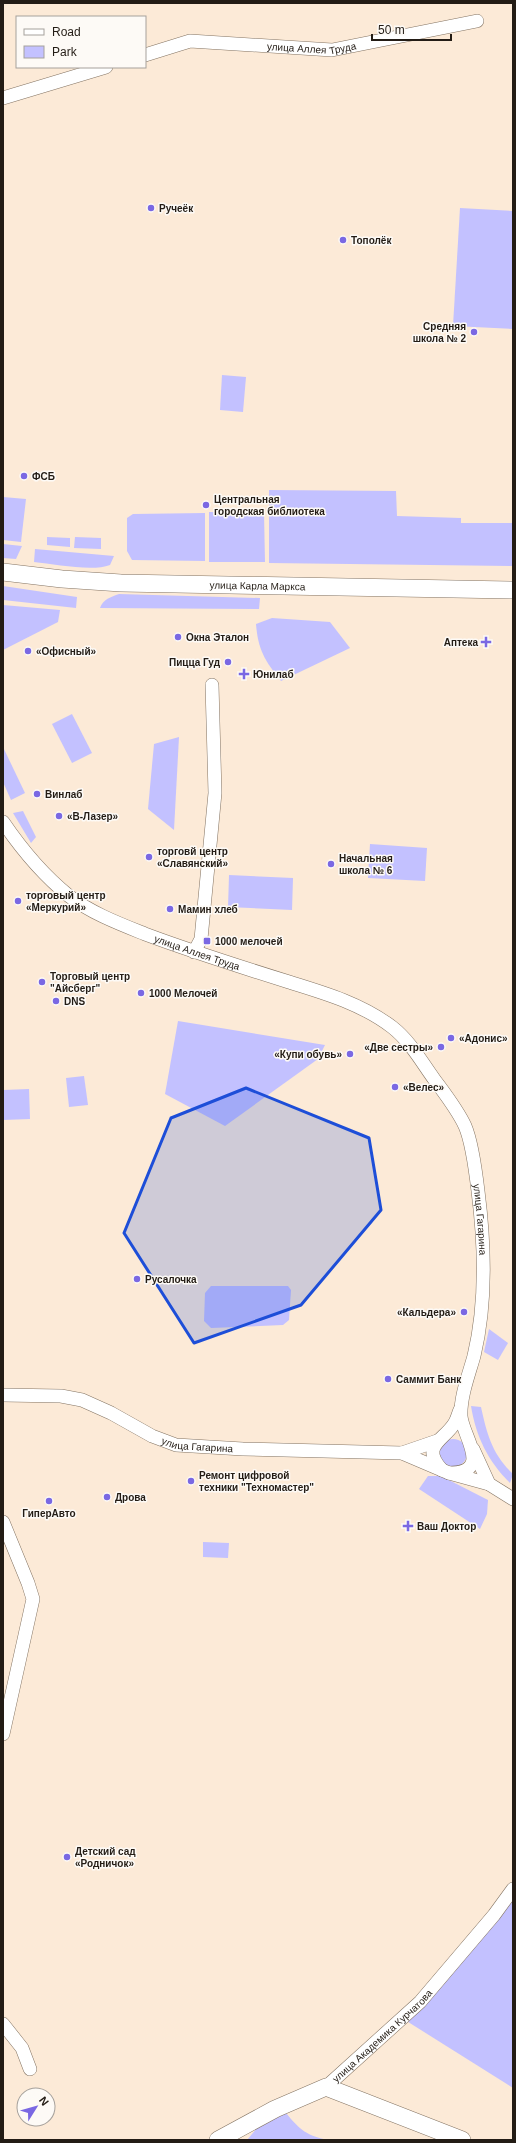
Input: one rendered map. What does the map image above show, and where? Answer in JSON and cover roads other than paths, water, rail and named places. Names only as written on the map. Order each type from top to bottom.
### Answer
[{"type":"main road","name":"улица Карла Маркса","points":[[3,572],[62,579],[121,583],[513,590]]},
{"type":"main road","name":"улица Академика Курчатова","points":[[218,2140],[275,2109],[326,2087]]},
{"type":"main road","points":[[326,2087],[462,2140]]},
{"type":"street","name":"улица Аллея Труда","points":[[146,55],[190,41],[332,50],[477,21]]},
{"type":"street","points":[[3,98],[103,68]]},
{"type":"street","points":[[194,952],[201,940],[215,793],[212,685]]},
{"type":"street","name":"улица Аллея Труда","points":[[3,822],[16,842],[42,872],[71,897],[124,925],[194,952],[334,996],[376,1017],[393,1028],[413,1049]]},
{"type":"street","name":"улица Гагарина","points":[[413,1049],[450,1101],[464,1125],[476,1175],[484,1239],[485,1270],[478,1337],[462,1404]]},
{"type":"street","name":"улица Гагарина","points":[[3,1395],[60,1396],[82,1400],[112,1412],[152,1436],[176,1446],[243,1450],[402,1453]]},
{"type":"street","points":[[402,1453],[439,1438],[458,1433],[465,1436],[472,1445],[470,1464],[464,1470],[457,1473],[445,1471],[436,1464],[433,1456],[433,1448],[439,1438],[454,1424],[462,1404]]},
{"type":"street","points":[[462,1404],[463,1423],[489,1484]]},
{"type":"street","points":[[402,1453],[445,1471],[489,1484],[513,1499]]},
{"type":"street","points":[[3,1522],[33,1599],[3,1734]]},
{"type":"street","name":"улица Академика Курчатова","points":[[326,2087],[420,2002],[477,1936],[513,1889]]},
{"type":"street","points":[[3,2024],[22,2048],[30,2069]]},
{"type":"place","name":"Ручеёк","points":[[151,208]]},
{"type":"place","name":"Тополёк","points":[[343,240]]},
{"type":"place","name":"Средняя школа № 2","points":[[474,332]]},
{"type":"place","name":"ФСБ","points":[[24,476]]},
{"type":"place","name":"Центральная городская библиотека","points":[[206,505]]},
{"type":"place","name":"Окна Эталон","points":[[178,637]]},
{"type":"place","name":"Аптека","points":[[486,642]]},
{"type":"place","name":"«Офисный»","points":[[28,651]]},
{"type":"place","name":"Пицца Гуд","points":[[228,662]]},
{"type":"place","name":"Юнилаб","points":[[244,674]]},
{"type":"place","name":"Винлаб","points":[[37,794]]},
{"type":"place","name":"«В-Лазер»","points":[[59,816]]},
{"type":"place","name":"торговй центр «Славянский»","points":[[149,857]]},
{"type":"place","name":"Начальная школа № 6","points":[[331,864]]},
{"type":"place","name":"торговый центр «Меркурий»","points":[[18,901]]},
{"type":"place","name":"Мамин хлеб","points":[[170,909]]},
{"type":"place","name":"1000 мелочей","points":[[207,941]]},
{"type":"place","name":"Торговый центр \"Айсберг\"","points":[[42,982]]},
{"type":"place","name":"1000 Мелочей","points":[[141,993]]},
{"type":"place","name":"DNS","points":[[56,1001]]},
{"type":"place","name":"«Адонис»","points":[[451,1038]]},
{"type":"place","name":"«Две сестры»","points":[[441,1047]]},
{"type":"place","name":"«Купи обувь»","points":[[350,1054]]},
{"type":"place","name":"«Велес»","points":[[395,1087]]},
{"type":"place","name":"Русалочка","points":[[137,1279]]},
{"type":"place","name":"«Кальдера»","points":[[464,1312]]},
{"type":"place","name":"Саммит Банк","points":[[388,1379]]},
{"type":"place","name":"Ремонт цифровой техники \"Техномастер\"","points":[[191,1481]]},
{"type":"place","name":"Дрова","points":[[107,1497]]},
{"type":"place","name":"ГиперАвто","points":[[49,1501]]},
{"type":"place","name":"Ваш Доктор","points":[[408,1526]]},
{"type":"place","name":"Детский сад «Родничок»","points":[[67,1857]]}]
